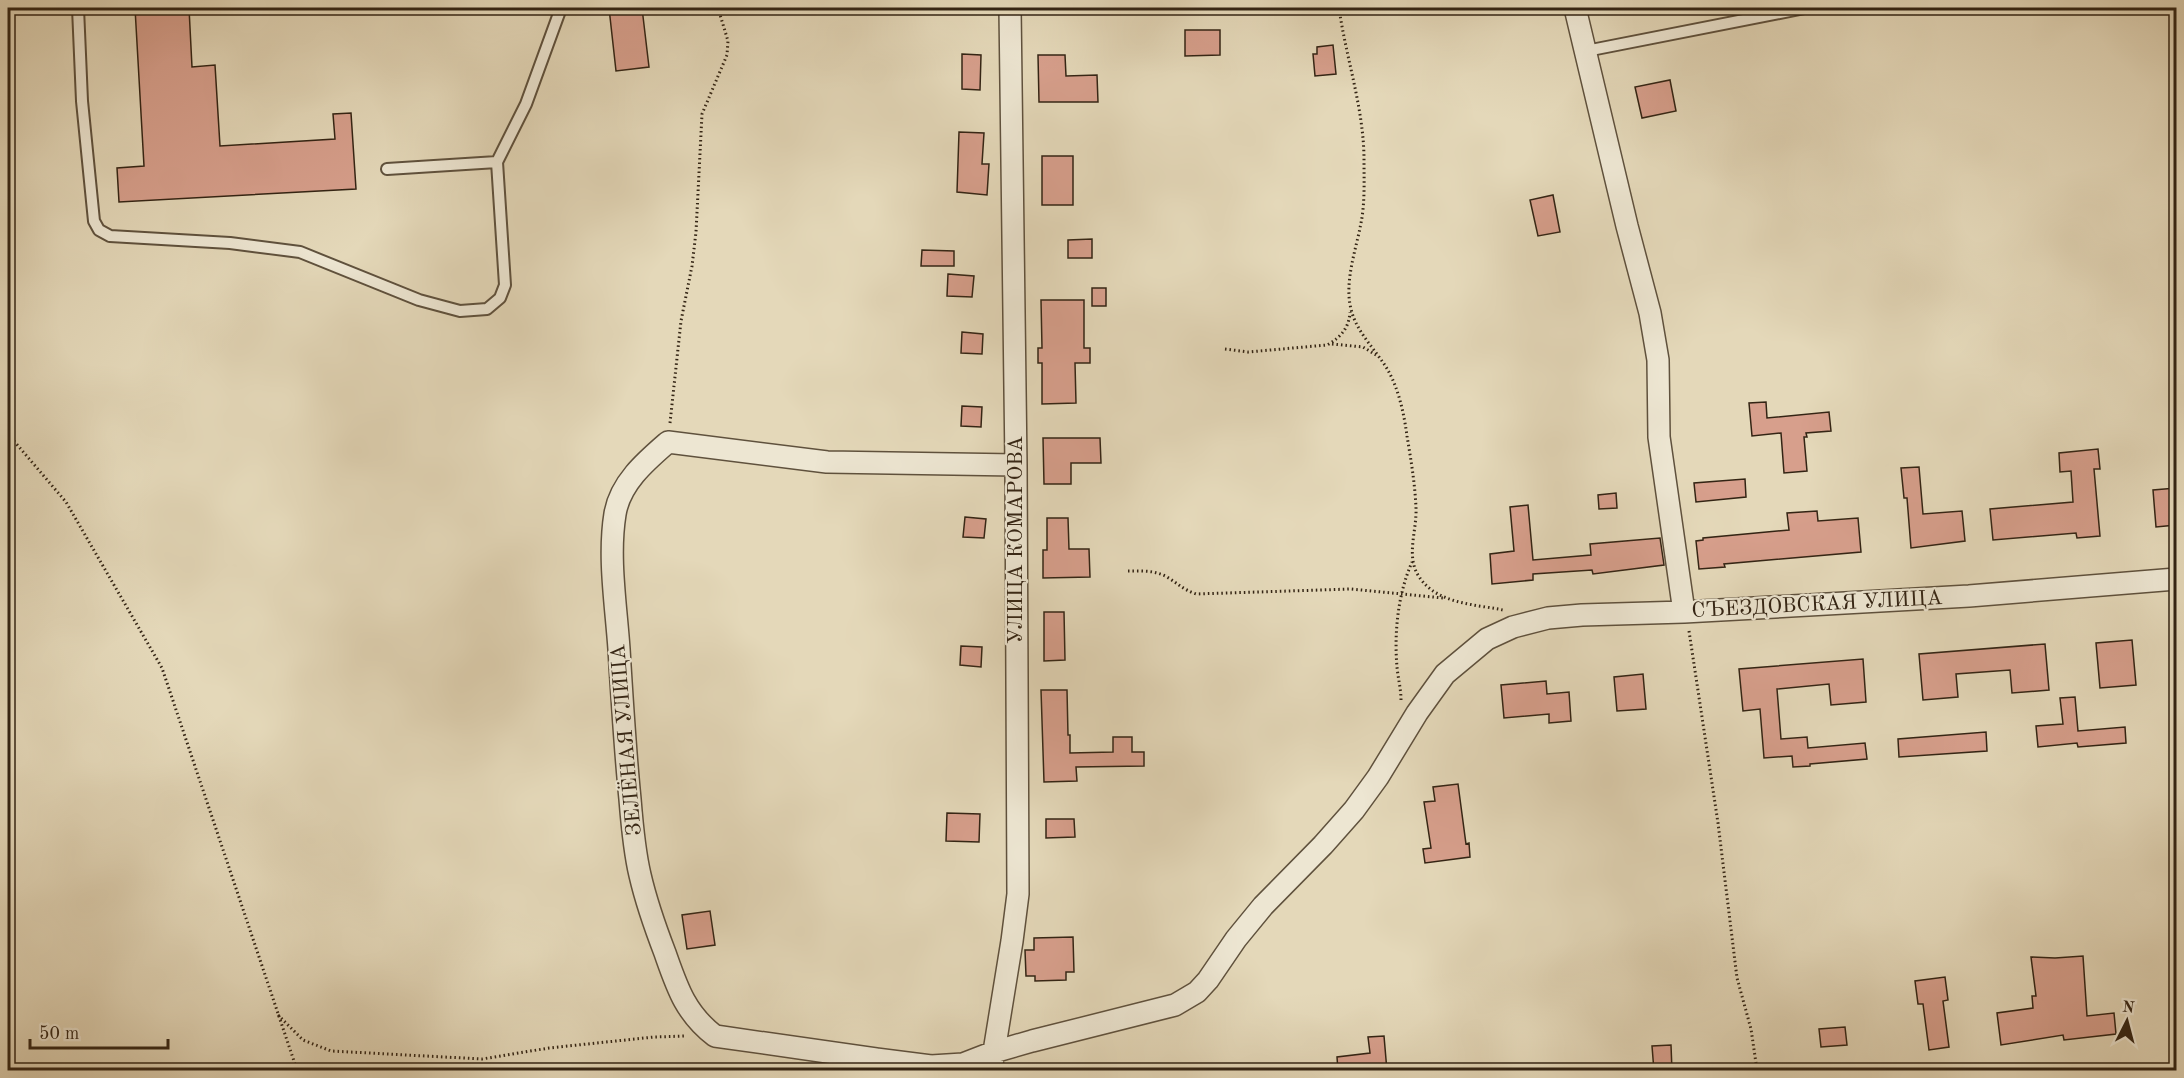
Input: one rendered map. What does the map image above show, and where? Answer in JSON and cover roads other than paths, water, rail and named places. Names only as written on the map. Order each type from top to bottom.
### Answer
[{"type":"street","name":"УЛИЦА КОМАРОВА","points":[[992,1061],[1018,894],[1016,465],[1010,8]]},
{"type":"street","points":[[1575,8],[1650,313],[1658,360],[1659,437],[1684,612]]},
{"type":"street","name":"ЗЕЛЁНАЯ УЛИЦА","points":[[876,1059],[715,1036],[701,1025],[687,1008],[657,933],[640,874],[624,745],[613,546],[615,511],[629,481],[649,458],[668,442],[827,462],[1016,465]]},
{"type":"street","name":"СЪЕЗДОВСКАЯ УЛИЦА","points":[[876,1059],[931,1066],[992,1061],[1175,1005],[1197,992],[1263,906],[1354,810],[1445,674],[1487,639],[1513,627],[1548,618],[1582,615],[1684,612],[1969,596],[2176,579]]},
{"type":"street","points":[[876,1059],[905,1071]]},
{"type":"lane","points":[[78,8],[82,101],[94,221],[99,230],[110,236],[230,243],[300,252],[419,300],[460,311],[487,309],[500,298],[505,285],[498,162],[526,104],[561,8]]},
{"type":"lane","points":[[1586,51],[1805,8]]},
{"type":"lane","points":[[387,169],[498,162]]}]
